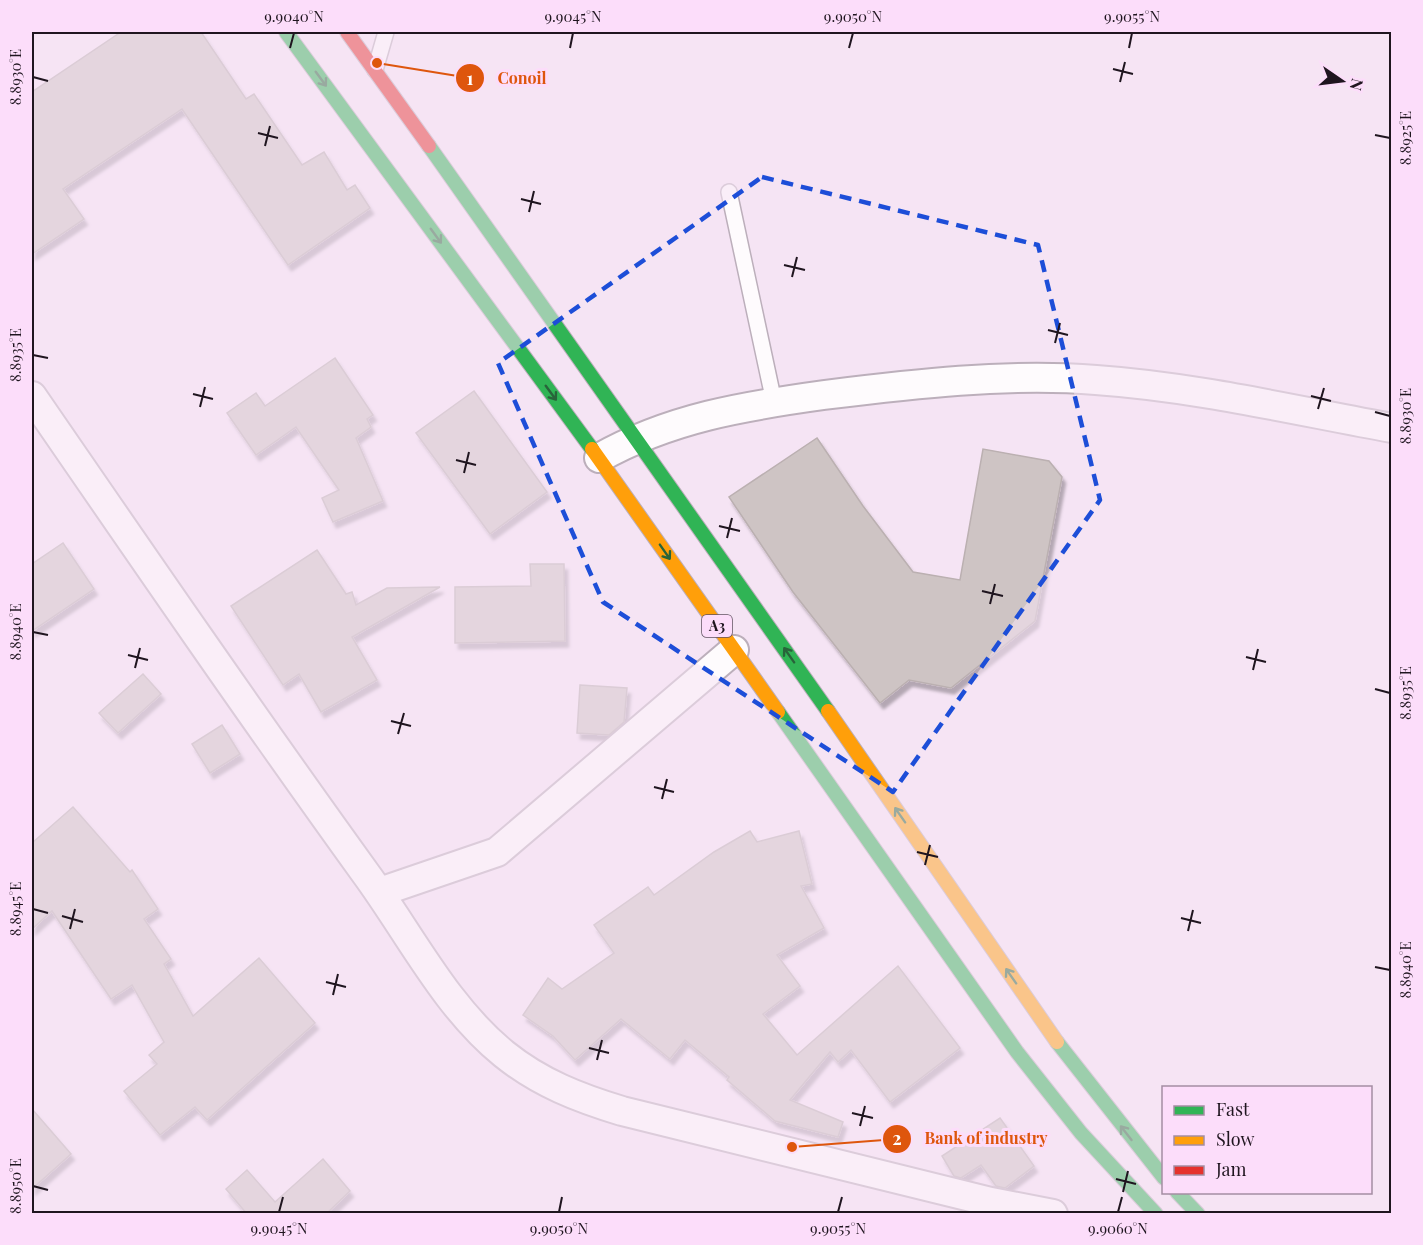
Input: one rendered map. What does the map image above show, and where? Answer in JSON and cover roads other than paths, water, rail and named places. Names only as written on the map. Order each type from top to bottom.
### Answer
[{"type":"highway","name":"A3","points":[[286,32],[599,458],[1017,1052],[1081,1133],[1156,1214]]},
{"type":"highway","points":[[347,32],[634,438],[733,573],[1053,1037],[1103,1104],[1162,1176]]},
{"type":"highway","points":[[1179,1194],[1198,1214]]},
{"type":"street","points":[[599,458],[634,438],[701,416],[774,402],[906,386],[1010,379],[1094,380],[1186,389],[1392,428]]},
{"type":"street","points":[[32,396],[237,695],[380,892],[450,998],[475,1027],[527,1071],[570,1095],[622,1111],[991,1202],[1053,1214]]},
{"type":"street","points":[[380,892],[496,852],[734,650]]},
{"type":"lane","points":[[375,70],[386,32]]},
{"type":"lane","points":[[729,192],[774,402]]},
{"type":"place","name":"Conoil","points":[[377,63]]},
{"type":"place","name":"Bank of industry","points":[[792,1147]]}]
